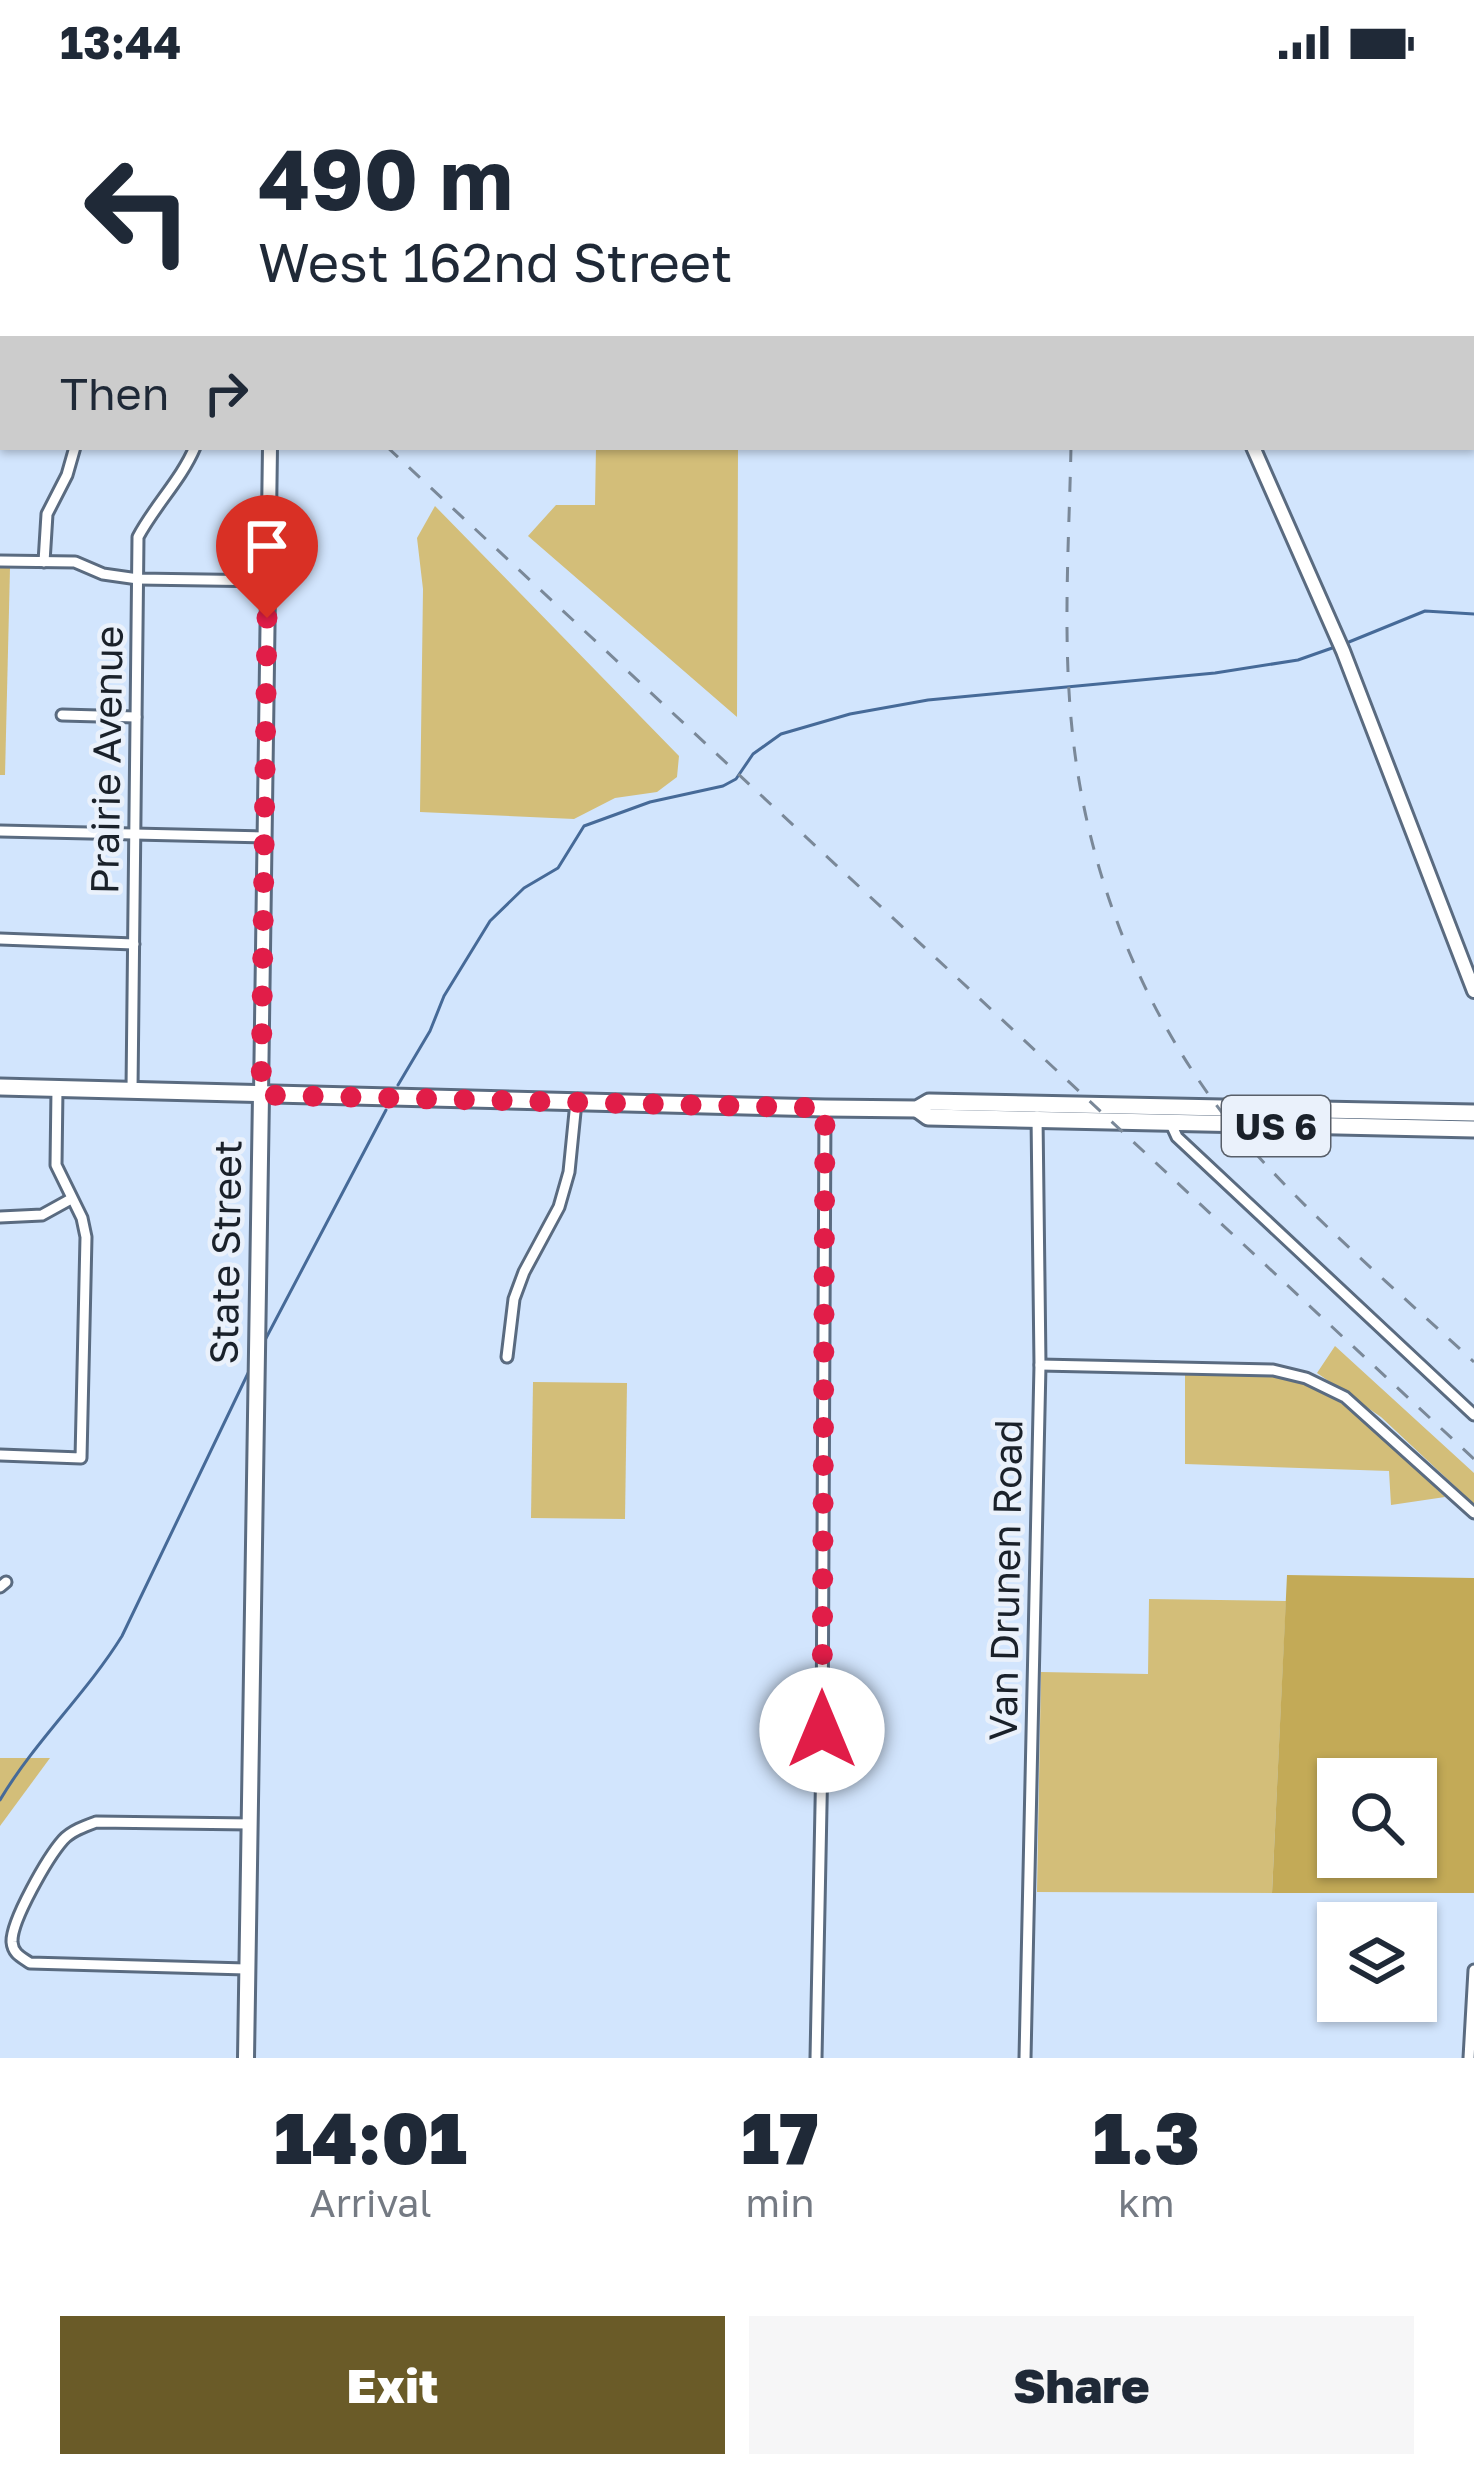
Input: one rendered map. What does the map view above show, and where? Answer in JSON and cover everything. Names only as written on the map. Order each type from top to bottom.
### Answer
[{"type":"main road","name":"US 6","points":[[0,1087],[825,1108],[917,1109],[928,1102],[1172,1124],[1474,1129]]},
{"type":"main road","name":"State Street","points":[[246,2058],[261,1095]]},
{"type":"main road","name":"US 6","points":[[1037,1113],[1170,1106],[1474,1113]]},
{"type":"main road","points":[[1170,1106],[1172,1124]]},
{"type":"street","points":[[44,562],[47,514],[68,475],[74,450]]},
{"type":"street","name":"Prairie Avenue","points":[[132,1091],[138,537],[194,450]]},
{"type":"street","name":"State Street","points":[[261,1095],[270,450]]},
{"type":"street","points":[[1254,450],[1341,646],[1474,992]]},
{"type":"street","points":[[0,561],[76,562],[103,574],[138,579],[268,581]]},
{"type":"street","points":[[62,715],[136,717]]},
{"type":"street","points":[[0,831],[264,837]]},
{"type":"street","points":[[0,939],[134,944]]},
{"type":"street","points":[[0,1455],[81,1458],[86,1237],[82,1218],[56,1165],[57,1089]]},
{"type":"street","points":[[507,1357],[514,1300],[559,1207],[569,1172],[576,1102]]},
{"type":"street","points":[[816,2058],[825,1108]]},
{"type":"street","name":"Van Drunen Road","points":[[1025,2058],[1040,1364],[1037,1113]]},
{"type":"street","points":[[1172,1124],[1177,1137],[1474,1415]]},
{"type":"street","points":[[0,1217],[42,1215],[71,1199]]},
{"type":"street","points":[[1040,1364],[1273,1370],[1306,1378],[1345,1396],[1474,1514]]},
{"type":"street","points":[[246,1969],[30,1963],[15,1953],[12,1941],[16,1919],[64,1838],[83,1827],[96,1822],[250,1824]]},
{"type":"street","points":[[1469,2058],[1474,1970]]},
{"type":"shaded area","points":[[596,450],[738,450],[737,717],[528,536],[556,505],[595,505]]},
{"type":"shaded area","points":[[435,506],[679,756],[677,777],[657,792],[615,798],[574,819],[420,812],[423,589],[417,538]]},
{"type":"shaded area","points":[[0,568],[10,568],[5,775],[0,775]]},
{"type":"shaded area","points":[[1335,1346],[1474,1473],[1474,1504],[1381,1417],[1317,1373]]},
{"type":"shaded area","points":[[1185,1373],[1270,1376],[1318,1390],[1377,1430],[1445,1497],[1391,1505],[1389,1471],[1185,1464]]},
{"type":"shaded area","points":[[533,1382],[627,1383],[625,1519],[531,1518]]},
{"type":"shaded area","points":[[1287,1575],[1474,1578],[1474,1893],[1272,1893]]},
{"type":"shaded area","points":[[1149,1599],[1286,1601],[1272,1893],[1037,1892],[1041,1672],[1148,1674]]},
{"type":"shaded area","points":[[0,1758],[50,1758],[0,1826]]},
{"type":"waterway","points":[[1344,644],[1425,611],[1474,614]]},
{"type":"waterway","points":[[398,1085],[490,921],[524,888],[558,868],[584,826],[650,802],[723,786],[736,779],[753,754],[781,734],[850,714],[928,700],[1215,673],[1298,660],[1335,647]]},
{"type":"waterway","points":[[264,1342],[386,1110]]},
{"type":"waterway","points":[[0,1800],[122,1636],[251,1367]]},
{"type":"railway","points":[[390,450],[1474,1459]]},
{"type":"railway","points":[[1071,450],[1067,629],[1073,738],[1094,851],[1133,960],[1187,1063],[1257,1155],[1474,1362]]},
{"type":"route","points":[[267,618],[261,1095],[825,1108],[822,1730]]}]
